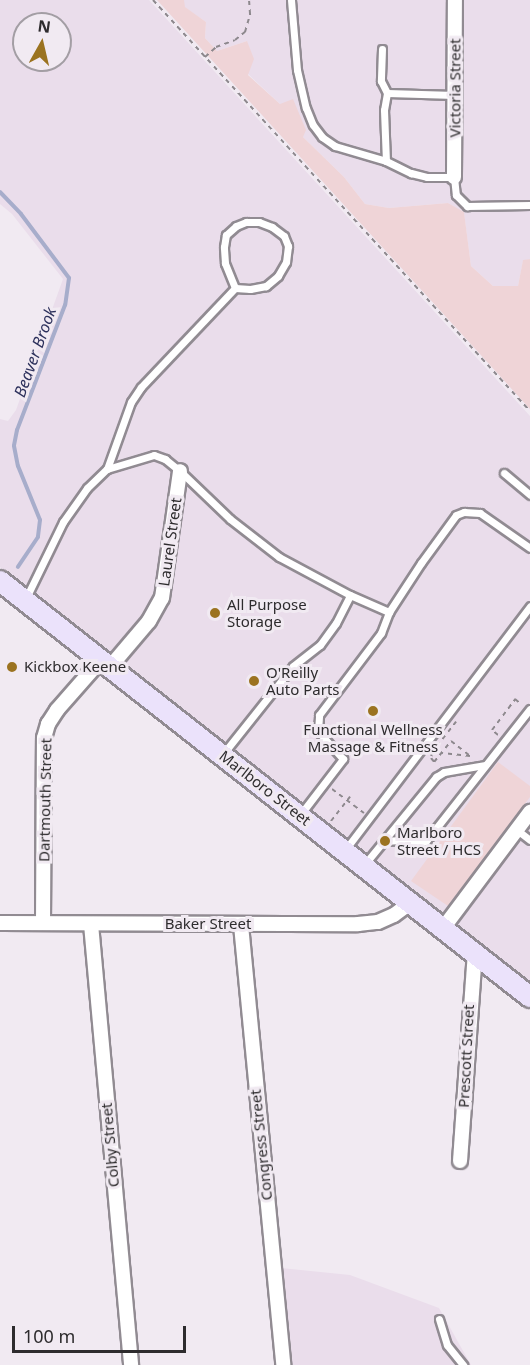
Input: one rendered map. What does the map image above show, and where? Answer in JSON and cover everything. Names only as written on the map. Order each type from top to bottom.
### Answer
[{"type":"street","name":"Victoria Street","points":[[454,177],[455,0]]},
{"type":"street","name":"Laurel Street","points":[[106,664],[149,621],[162,598],[180,471]]},
{"type":"street","name":"Marlboro Street","points":[[0,581],[444,927],[530,997]]},
{"type":"street","name":"Dartmouth Street","points":[[43,923],[44,738],[48,724],[57,710],[106,664]]},
{"type":"street","points":[[444,927],[530,812]]},
{"type":"street","name":"Baker Street","points":[[0,923],[358,924],[378,922],[394,915],[411,902]]},
{"type":"street","name":"Colby Street","points":[[91,924],[131,1365]]},
{"type":"street","name":"Congress Street","points":[[241,925],[283,1365]]},
{"type":"street","name":"Prescott Street","points":[[460,1161],[475,952]]},
{"type":"lane","points":[[291,0],[297,70],[313,125],[322,137],[334,146],[386,161],[419,175],[454,177],[456,195],[467,206],[530,205]]},
{"type":"lane","points":[[382,49],[381,81],[387,93],[384,110],[386,161]]},
{"type":"lane","points":[[387,93],[454,95]]},
{"type":"lane","points":[[246,222],[259,222],[272,227],[284,237],[288,246],[286,262],[278,276],[266,286],[250,289],[235,288],[225,263],[226,235],[236,226],[246,222]]},
{"type":"lane","points":[[25,601],[74,503],[107,469],[131,402],[141,387],[235,288]]},
{"type":"lane","points":[[107,469],[154,455],[165,459],[254,539],[279,556],[350,595],[389,612]]},
{"type":"lane","points":[[504,473],[530,495]]},
{"type":"lane","points":[[300,815],[343,759],[318,731],[319,715],[381,633],[389,612],[456,515],[464,512],[480,513],[530,548]]},
{"type":"lane","points":[[222,755],[293,666],[320,645],[336,623],[350,595]]},
{"type":"lane","points":[[345,850],[530,606]]},
{"type":"lane","points":[[385,841],[400,840],[414,844],[426,842],[486,765],[527,706]]},
{"type":"lane","points":[[364,865],[428,785],[448,772],[486,765]]},
{"type":"lane","points":[[517,830],[530,840]]},
{"type":"lane","points":[[440,1319],[447,1345],[463,1365]]},
{"type":"path","points":[[153,0],[530,411]]},
{"type":"path","points":[[205,57],[216,47],[235,40],[245,32],[250,14],[249,0]]},
{"type":"path","points":[[496,740],[499,735],[492,730],[515,699],[527,706]]},
{"type":"path","points":[[448,772],[434,762],[431,753],[456,722]]},
{"type":"path","points":[[434,762],[441,753],[451,741],[470,756],[441,753]]},
{"type":"path","points":[[325,784],[369,817]]},
{"type":"path","points":[[331,821],[350,796]]},
{"type":"shaded area","points":[[0,0],[149,0],[530,416],[530,983],[0,567],[0,419],[8,421],[16,410],[63,279],[12,214],[0,204]]},
{"type":"shaded area","points":[[157,0],[184,0],[185,7],[206,22],[205,38],[217,51],[247,41],[254,59],[248,75],[280,104],[293,99],[306,130],[303,137],[344,177],[365,204],[389,208],[448,203],[464,212],[471,266],[493,286],[518,286],[523,260],[530,259],[530,409]]},
{"type":"shaded area","points":[[184,0],[530,0],[530,259],[523,261],[518,286],[493,286],[471,266],[464,213],[448,203],[389,208],[365,204],[344,177],[303,137],[280,104],[248,74],[247,41],[217,51],[205,38],[206,22],[184,7]]},
{"type":"shaded area","points":[[498,762],[530,786],[530,797],[448,906],[411,881]]},
{"type":"shaded area","points":[[281,1268],[350,1275],[439,1308],[471,1365],[290,1365]]},
{"type":"waterway","name":"Beaver Brook","points":[[0,192],[21,214],[69,278],[65,305],[17,430],[14,446],[18,466],[40,520],[38,537],[18,567]]},
{"type":"place","name":"All Purpose Storage","points":[[215,613]]},
{"type":"place","name":"Kickbox Keene","points":[[12,667]]},
{"type":"place","name":"O'Reilly Auto Parts","points":[[254,681]]},
{"type":"place","name":"Functional Wellness Massage & Fitness","points":[[373,711]]},
{"type":"place","name":"Marlboro Street / HCS","points":[[385,841]]}]
